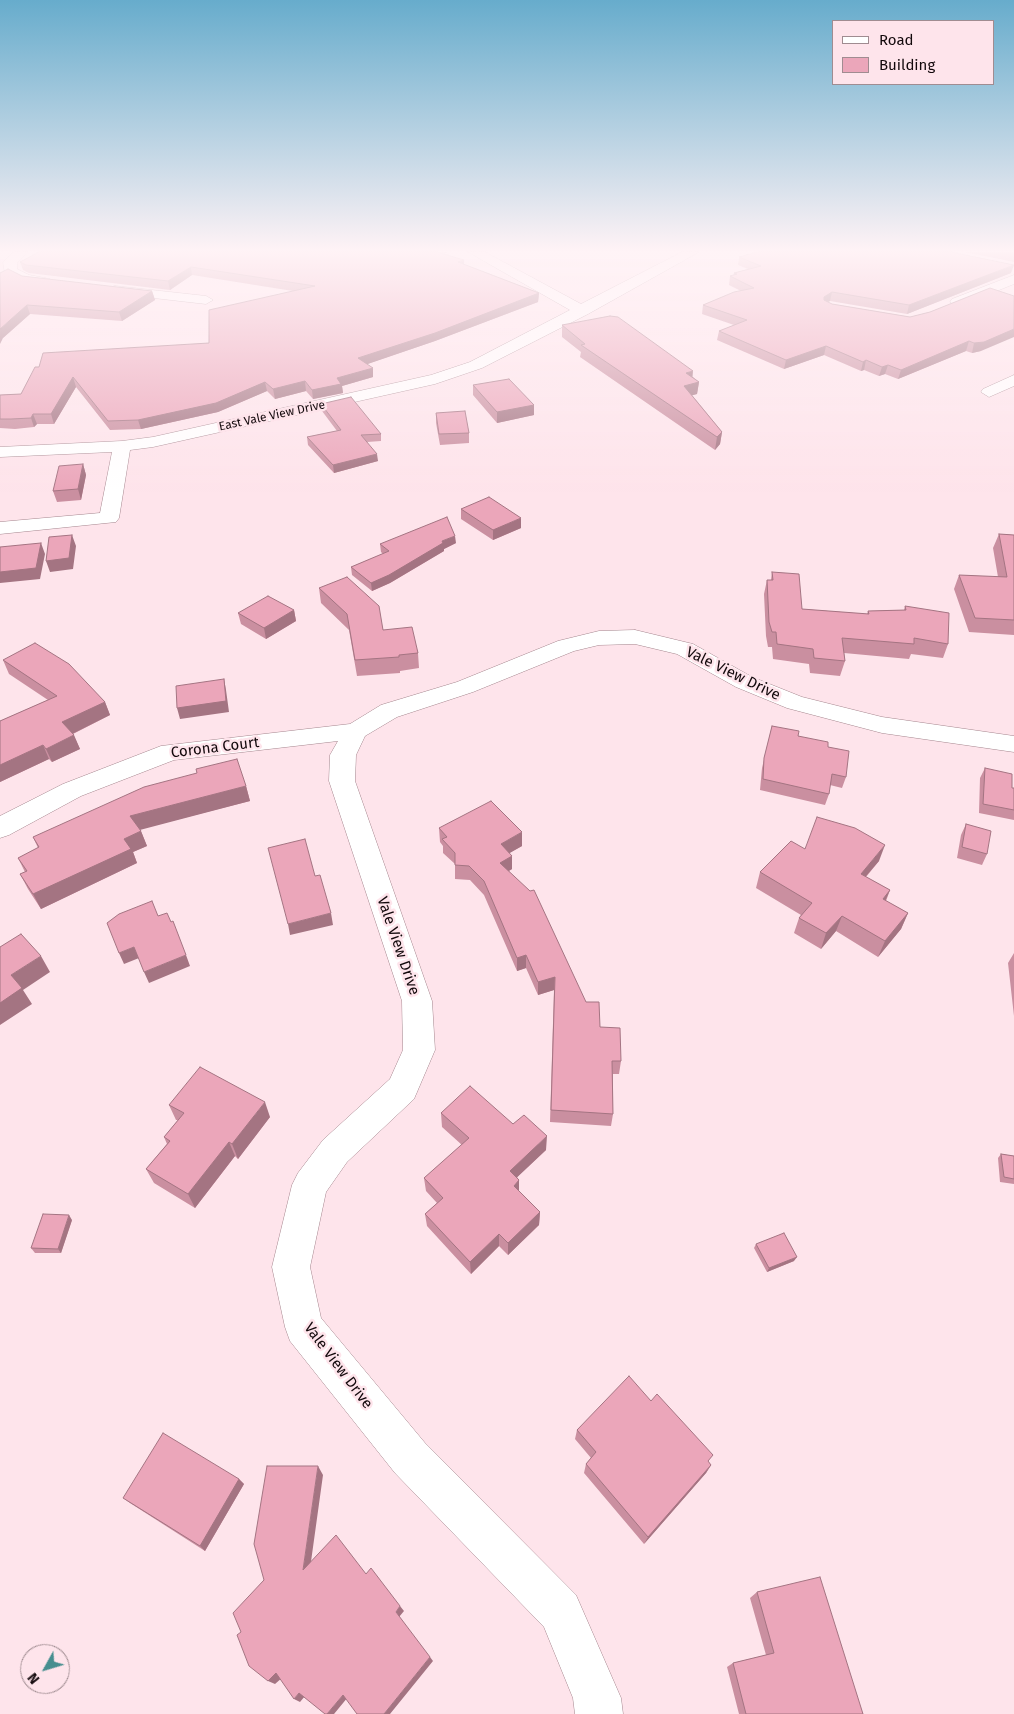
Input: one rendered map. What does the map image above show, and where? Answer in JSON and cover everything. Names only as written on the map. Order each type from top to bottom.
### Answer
[{"type":"street","name":"East Vale View Drive","points":[[0,452],[122,446],[152,442],[435,379],[476,365],[540,332]]},
{"type":"street","points":[[989,392],[1014,380]]},
{"type":"street","points":[[0,528],[110,518],[122,446]]},
{"type":"street","name":"Vale View Drive","points":[[599,1714],[597,1698],[560,1611],[410,1458],[304,1327],[291,1267],[310,1185],[335,1151],[402,1089],[418,1050],[417,1001],[342,781],[343,755],[356,731],[389,710],[465,687],[566,646],[599,638],[635,637],[686,649],[744,682],[795,703],[882,725],[1014,744]]},
{"type":"street","name":"Corona Court","points":[[0,828],[72,790],[170,752],[356,731]]},
{"type":"building","points":[[209,332],[438,332],[358,358],[373,368],[337,378],[341,384],[312,390],[305,381],[273,389],[265,382],[216,403],[138,420],[108,421],[73,377],[51,414],[33,414],[31,418],[0,419],[0,395],[21,394],[35,367],[39,367],[43,353],[209,343]]},
{"type":"building","points":[[570,332],[639,332],[693,371],[686,373],[699,382],[684,386],[722,432],[717,437],[581,345],[585,344]]},
{"type":"building","points":[[721,332],[1007,332],[984,342],[974,343],[969,341],[901,370],[888,365],[882,367],[866,360],[863,362],[826,346],[786,360]]},
{"type":"building","points":[[509,379],[534,405],[497,412],[473,385]]},
{"type":"building","points":[[351,397],[381,434],[361,435],[377,454],[333,465],[307,437],[341,430],[321,404]]},
{"type":"building","points":[[465,411],[469,433],[439,434],[436,413]]},
{"type":"building","points":[[83,464],[78,489],[53,491],[59,466]]},
{"type":"building","points":[[489,497],[521,518],[493,530],[461,509]]},
{"type":"building","points":[[447,517],[455,536],[442,541],[443,543],[389,575],[371,583],[351,567],[389,551],[380,544]]},
{"type":"building","points":[[999,534],[1014,535],[1014,620],[975,618],[959,575],[1007,577]]},
{"type":"building","points":[[72,535],[69,558],[46,561],[49,537]]},
{"type":"building","points":[[41,543],[36,568],[0,572],[0,547]]},
{"type":"building","points":[[772,572],[799,574],[802,609],[869,614],[868,611],[906,610],[905,606],[949,613],[948,644],[914,638],[914,644],[842,638],[845,661],[814,658],[813,649],[777,644],[776,632],[772,632],[769,622],[767,580],[773,580]]},
{"type":"building","points":[[347,577],[379,606],[383,630],[412,627],[418,653],[399,655],[399,657],[355,660],[347,614],[319,588]]},
{"type":"building","points":[[268,596],[294,610],[264,628],[238,613]]},
{"type":"building","points":[[35,643],[69,664],[105,702],[62,722],[74,735],[46,749],[43,745],[0,765],[0,721],[57,696],[3,660]]},
{"type":"building","points":[[224,679],[226,701],[177,708],[176,686]]},
{"type":"building","points":[[772,726],[799,731],[798,736],[828,742],[828,747],[849,751],[846,777],[832,774],[829,794],[763,779],[764,758]]},
{"type":"building","points":[[237,759],[246,786],[130,816],[141,831],[124,839],[131,849],[33,894],[20,874],[27,871],[18,858],[39,847],[33,837],[144,787],[197,773],[196,769]]},
{"type":"building","points":[[985,768],[1012,774],[1014,810],[983,804]]},
{"type":"building","points":[[491,801],[522,832],[501,844],[512,856],[500,863],[530,891],[534,890],[586,1002],[599,1002],[600,1027],[620,1028],[621,1061],[612,1061],[613,1114],[551,1110],[555,977],[538,982],[526,955],[517,958],[484,881],[469,866],[455,865],[455,853],[442,839],[447,837],[439,828]]},
{"type":"building","points":[[817,817],[855,828],[885,845],[861,874],[890,890],[883,899],[908,913],[885,941],[842,916],[826,933],[799,918],[812,903],[760,872],[791,841],[805,849]]},
{"type":"building","points":[[966,824],[991,831],[987,854],[962,847]]},
{"type":"building","points":[[305,839],[315,876],[320,875],[331,913],[288,924],[268,848]]},
{"type":"building","points":[[152,901],[158,916],[167,913],[171,922],[173,921],[186,955],[144,972],[134,947],[119,953],[107,923],[119,914]]},
{"type":"building","points":[[21,934],[41,956],[11,975],[22,988],[0,1003],[0,947]]},
{"type":"building","points":[[200,1067],[265,1102],[232,1144],[229,1142],[188,1194],[146,1169],[170,1141],[164,1137],[184,1113],[169,1105]]},
{"type":"building","points":[[470,1086],[513,1124],[524,1115],[547,1136],[510,1171],[519,1180],[514,1186],[540,1212],[508,1243],[499,1234],[470,1262],[425,1214],[443,1198],[424,1178],[469,1138],[441,1113]]},
{"type":"building","points":[[1001,1154],[1014,1156],[1014,1179],[1004,1177]]},
{"type":"building","points":[[43,1214],[69,1215],[58,1249],[31,1248]]},
{"type":"building","points":[[784,1233],[797,1257],[769,1268],[756,1244]]},
{"type":"building","points":[[629,1376],[651,1401],[657,1394],[713,1455],[708,1461],[711,1465],[648,1537],[586,1464],[596,1452],[577,1430]]},
{"type":"building","points":[[163,1433],[239,1479],[200,1546],[123,1498]]},
{"type":"building","points":[[267,1466],[318,1466],[303,1570],[336,1535],[366,1574],[371,1568],[400,1606],[396,1612],[430,1657],[384,1714],[357,1714],[343,1695],[325,1714],[299,1693],[294,1699],[276,1673],[268,1681],[249,1666],[237,1635],[241,1632],[233,1613],[264,1580],[254,1544]]},
{"type":"building","points":[[820,1577],[863,1714],[746,1714],[733,1663],[774,1653],[757,1592]]}]
